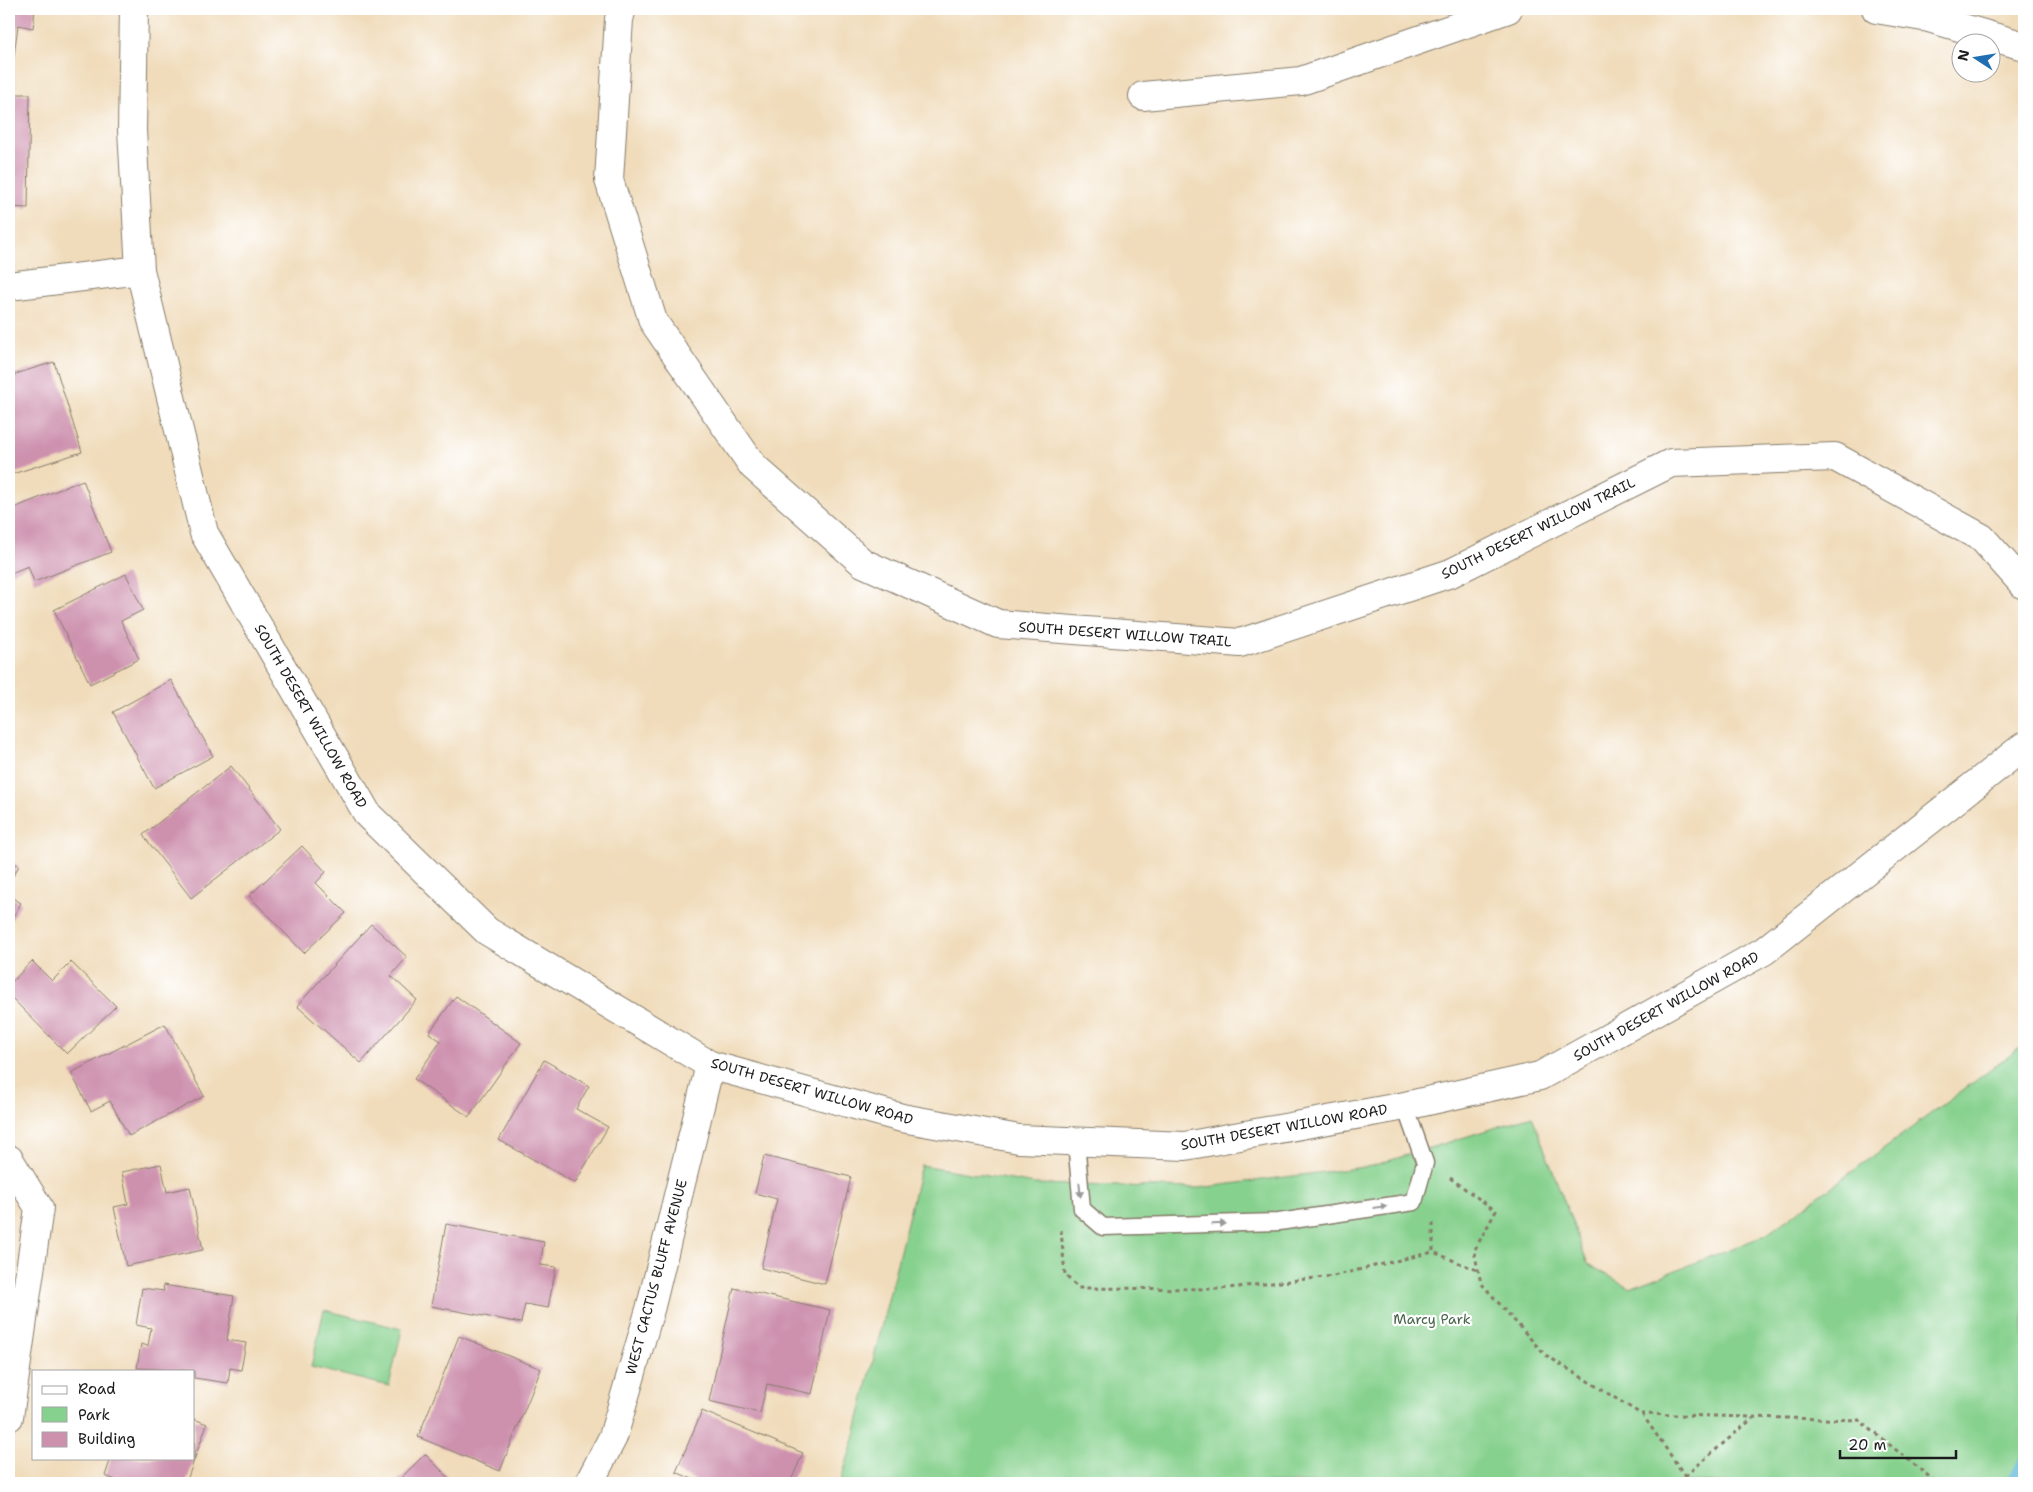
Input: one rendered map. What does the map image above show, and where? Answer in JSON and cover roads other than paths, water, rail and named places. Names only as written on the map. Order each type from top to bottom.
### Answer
[{"type":"street","name":"SOUTH DESERT WILLOW ROAD","points":[[134,9],[132,130],[140,270],[204,533],[368,815],[487,931],[710,1065],[902,1118],[1019,1139],[1185,1146],[1405,1106],[1540,1076],[1764,951],[2024,746]]},
{"type":"street","name":"SOUTH DESERT WILLOW TRAIL","points":[[622,9],[619,18],[609,180],[653,321],[753,466],[863,563],[998,624],[1240,643],[1451,573],[1671,463],[1836,457],[1982,538],[2024,585]]},
{"type":"street","points":[[1142,96],[1301,81],[1508,9]]},
{"type":"street","points":[[1876,9],[1929,18],[2024,46]]},
{"type":"street","points":[[9,286],[140,270]]},
{"type":"street","name":"WEST CACTUS BLUFF AVENUE","points":[[589,1483],[613,1437],[650,1306],[710,1065]]},
{"type":"street","points":[[9,1158],[39,1208],[9,1417]]},
{"type":"lane","points":[[1076,1141],[1082,1209],[1103,1227],[1279,1222],[1414,1202],[1425,1163],[1405,1106]]},
{"type":"waterway","points":[[2012,1483],[2024,1461]]},
{"type":"park label","name":"Marcy Park","points":[[1432,1319]]}]
